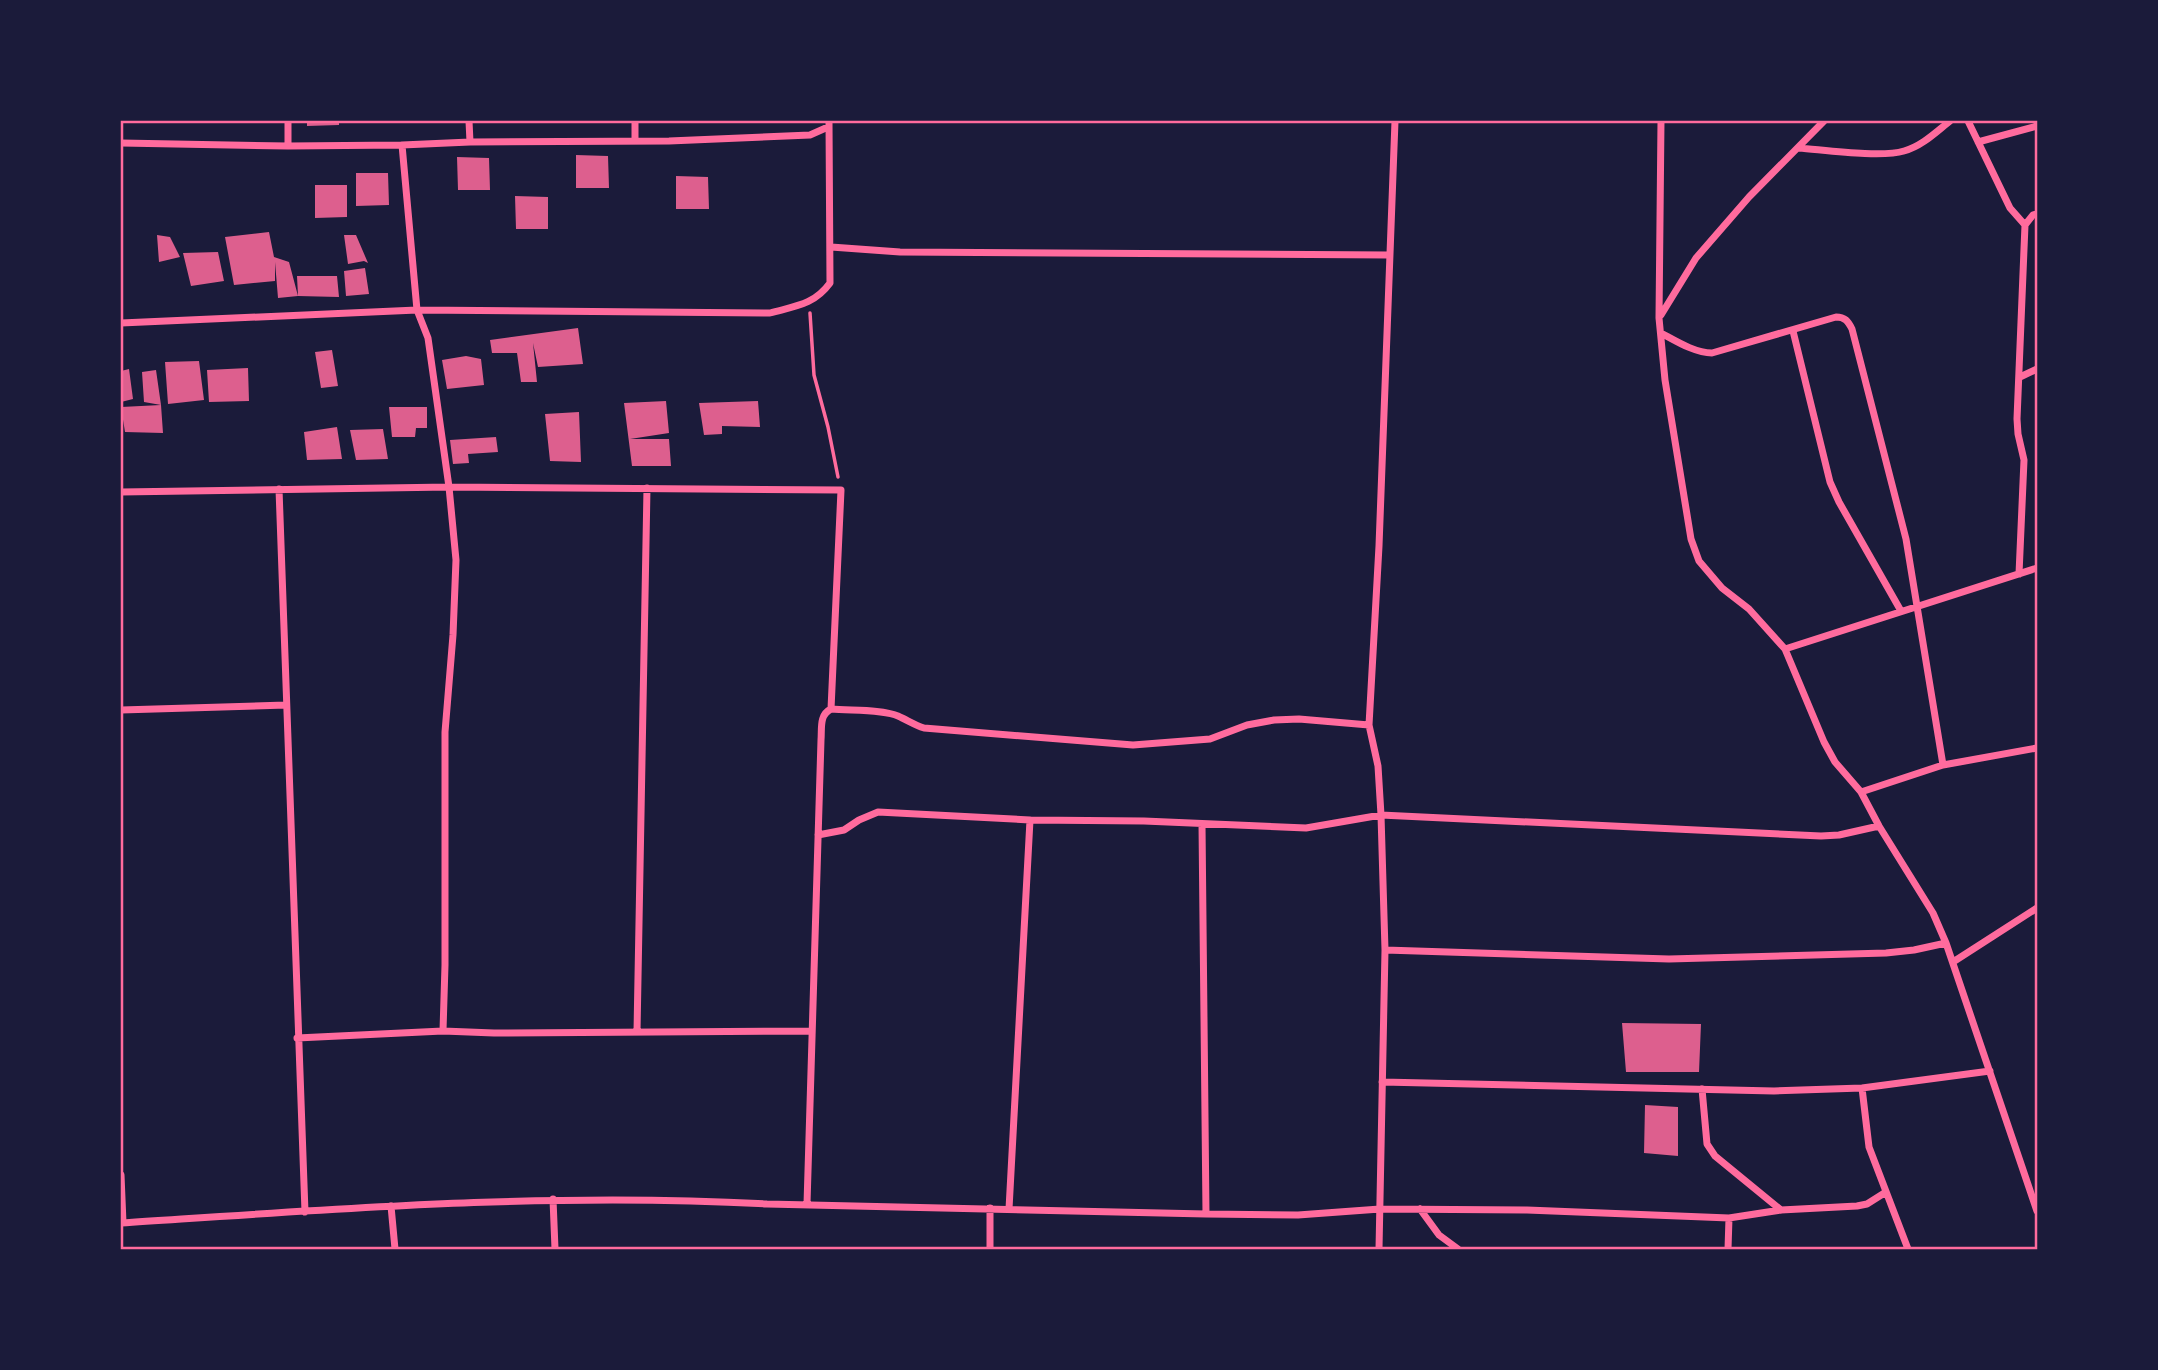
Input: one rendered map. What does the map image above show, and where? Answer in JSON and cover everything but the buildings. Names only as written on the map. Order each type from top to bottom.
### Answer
[{"type":"street","points":[[288,121],[288,146]]},
{"type":"street","points":[[469,121],[470,142]]},
{"type":"street","points":[[635,121],[635,141]]},
{"type":"street","points":[[1379,1249],[1385,950],[1378,766],[1369,725],[1379,546],[1395,121]]},
{"type":"street","points":[[1661,121],[1659,318],[1665,380],[1691,540],[1699,561],[1722,588],[1749,609],[1785,649],[1829,752],[1861,792],[1928,905],[1953,962],[2037,1212]]},
{"type":"street","points":[[1659,318],[1696,258],[1749,197],[1824,121]]},
{"type":"street","points":[[1799,148],[1903,152],[1920,144],[1950,121]]},
{"type":"street","points":[[1968,121],[2010,208],[2025,225]]},
{"type":"street","points":[[121,143],[288,146],[635,141],[810,135],[828,124]]},
{"type":"street","points":[[121,323],[417,310],[770,313],[809,302],[821,295],[830,283],[828,124]]},
{"type":"street","points":[[1978,142],[2037,126]]},
{"type":"street","points":[[402,145],[417,310],[428,338],[449,487],[456,560],[445,732],[443,1031]]},
{"type":"street","points":[[2019,574],[2024,460],[2017,419],[2025,225],[2037,214]]},
{"type":"street","points":[[831,247],[900,253],[1389,255]]},
{"type":"street","points":[[1661,333],[1705,353],[1712,353],[1842,317],[1848,321],[1906,539],[1943,765]]},
{"type":"street","points":[[1793,331],[1830,482],[1901,611]]},
{"type":"street","points":[[2020,377],[2037,369]]},
{"type":"street","points":[[121,492],[449,487],[841,490],[831,709]]},
{"type":"street","points":[[637,1032],[647,488]]},
{"type":"street","points":[[279,489],[305,1212]]},
{"type":"street","points":[[1785,649],[2037,568]]},
{"type":"street","points":[[121,710],[286,705]]},
{"type":"street","points":[[807,1204],[822,716],[831,709],[882,713],[898,716],[924,728],[1133,745],[1210,739],[1247,725],[1274,720],[1299,719],[1369,725]]},
{"type":"street","points":[[1861,792],[1943,765],[2037,748]]},
{"type":"street","points":[[818,835],[844,830],[878,812],[1030,820],[1144,821],[1306,828],[1381,815],[1821,836],[1879,826]]},
{"type":"street","points":[[1009,1209],[1030,820]]},
{"type":"street","points":[[1202,824],[1206,1214]]},
{"type":"street","points":[[1953,962],[2037,908]]},
{"type":"street","points":[[1385,950],[1669,959],[1886,953],[1946,943]]},
{"type":"street","points":[[297,1038],[443,1031],[812,1031]]},
{"type":"street","points":[[1382,1082],[1774,1091],[1862,1088],[1990,1071]]},
{"type":"street","points":[[1862,1088],[1869,1147],[1908,1249]]},
{"type":"street","points":[[1702,1089],[1707,1144],[1715,1156],[1782,1210]]},
{"type":"street","points":[[121,1175],[122,1223],[553,1199],[701,1200],[1206,1214],[1298,1215],[1380,1209],[1541,1210],[1729,1218],[1782,1210],[1857,1206],[1867,1204],[1886,1192]]},
{"type":"street","points":[[553,1199],[555,1249]]},
{"type":"street","points":[[391,1206],[395,1249]]},
{"type":"street","points":[[990,1208],[990,1249]]},
{"type":"street","points":[[1420,1209],[1439,1235],[1458,1249]]},
{"type":"street","points":[[1728,1249],[1729,1218]]},
{"type":"path","points":[[809,302],[814,375],[841,490]]}]
